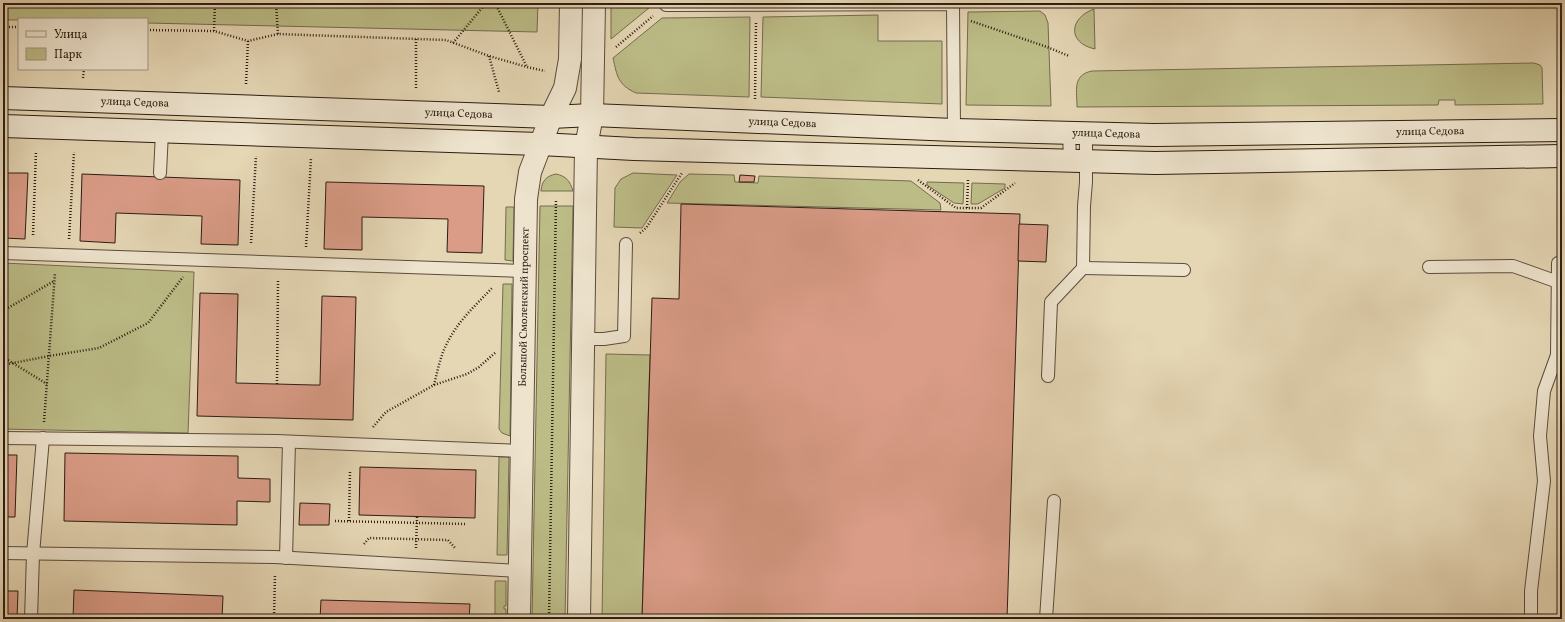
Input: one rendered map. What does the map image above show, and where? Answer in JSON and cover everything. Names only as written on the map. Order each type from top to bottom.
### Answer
[{"type":"main road","name":"Большой Смоленский проспект","points":[[519,619],[526,199],[530,172],[551,117],[565,88],[570,59],[571,3]]},
{"type":"main road","points":[[578,619],[584,340],[586,147],[592,115],[594,3]]},
{"type":"main road","name":"улица Седова","points":[[3,98],[551,117],[592,115],[954,130],[1154,135],[1562,130]]},
{"type":"main road","points":[[3,126],[540,144],[586,147],[1154,163],[1562,156]]},
{"type":"lane","points":[[666,4],[954,4],[954,130]]},
{"type":"lane","points":[[160,174],[162,132]]},
{"type":"lane","points":[[1048,376],[1051,302],[1083,268],[1084,206],[1078,161],[1078,133]]},
{"type":"lane","points":[[1078,133],[1078,161]]},
{"type":"lane","points":[[584,340],[624,336],[626,244]]},
{"type":"lane","points":[[3,253],[525,271]]},
{"type":"lane","points":[[1531,619],[1532,591],[1544,482],[1540,436],[1544,391],[1557,355],[1560,282],[1558,263]]},
{"type":"lane","points":[[1428,267],[1513,266],[1560,282]]},
{"type":"lane","points":[[1083,268],[1184,270]]},
{"type":"lane","points":[[3,438],[43,434],[522,451]]},
{"type":"lane","points":[[31,619],[33,554],[43,434]]},
{"type":"lane","points":[[280,558],[289,442]]},
{"type":"lane","points":[[1046,619],[1054,501]]},
{"type":"lane","points":[[3,553],[280,558],[520,571]]},
{"type":"path","points":[[214,31],[215,3]]},
{"type":"path","points":[[276,3],[278,34]]},
{"type":"path","points":[[453,43],[486,3]]},
{"type":"path","points":[[495,3],[527,67]]},
{"type":"path","points":[[612,51],[666,4]]},
{"type":"path","points":[[755,102],[756,5]]},
{"type":"path","points":[[953,14],[1048,47],[1069,56]]},
{"type":"path","points":[[3,27],[18,27]]},
{"type":"path","points":[[148,30],[214,31],[248,41],[278,34],[446,40],[489,56],[544,71]]},
{"type":"path","points":[[416,39],[416,92]]},
{"type":"path","points":[[246,87],[248,41]]},
{"type":"path","points":[[489,56],[500,94]]},
{"type":"path","points":[[32,254],[36,148]]},
{"type":"path","points":[[68,255],[74,149]]},
{"type":"path","points":[[250,262],[256,155]]},
{"type":"path","points":[[305,263],[311,157]]},
{"type":"path","points":[[626,244],[646,228],[684,169]]},
{"type":"path","points":[[912,176],[956,208],[981,208],[1020,180]]},
{"type":"path","points":[[967,208],[968,178]]},
{"type":"path","points":[[549,619],[556,199]]},
{"type":"path","points":[[3,365],[99,348],[148,322],[194,260]]},
{"type":"path","points":[[277,384],[278,262]]},
{"type":"path","points":[[43,434],[55,266]]},
{"type":"path","points":[[3,311],[54,280]]},
{"type":"path","points":[[434,385],[442,354],[450,337],[460,323],[493,286]]},
{"type":"path","points":[[358,445],[386,412],[434,385],[467,374],[479,367],[496,352]]},
{"type":"path","points":[[3,357],[47,384]]},
{"type":"path","points":[[349,521],[350,472]]},
{"type":"path","points":[[417,517],[417,531]]},
{"type":"path","points":[[335,520],[466,524]]},
{"type":"path","points":[[274,619],[280,558]]},
{"type":"green space","points":[[3,3],[538,3],[537,32],[148,23],[148,18],[18,18],[18,20],[3,20]]},
{"type":"green space","points":[[611,3],[655,3],[611,39]]},
{"type":"green space","points":[[1094,9],[1095,49],[1086,46],[1080,41],[1076,36],[1075,30],[1076,24],[1080,18]]},
{"type":"green space","points":[[1040,11],[1045,15],[1048,23],[1051,106],[966,105],[968,12]]},
{"type":"green space","points":[[878,15],[878,41],[942,41],[942,104],[761,97],[763,17]]},
{"type":"green space","points":[[750,17],[749,97],[636,93],[625,87],[619,79],[613,58],[662,18]]},
{"type":"green space","points":[[1534,63],[1540,65],[1542,68],[1543,104],[1455,105],[1455,100],[1439,100],[1438,105],[1077,107],[1076,90],[1078,80],[1081,76],[1092,71]]},
{"type":"green space","points":[[633,173],[677,175],[642,228],[614,227],[615,188],[621,179]]},
{"type":"green space","points":[[556,174],[567,180],[573,191],[541,191],[542,184],[545,180]]},
{"type":"green space","points":[[689,174],[734,175],[735,182],[758,183],[759,176],[911,181],[940,203],[941,210],[667,203],[680,182]]},
{"type":"green space","points":[[927,182],[964,183],[963,204],[954,203],[927,185]]},
{"type":"green space","points":[[972,183],[1005,184],[1005,188],[978,204],[971,204]]},
{"type":"green space","points":[[540,206],[573,206],[565,619],[532,619]]},
{"type":"green space","points":[[506,207],[514,207],[513,261],[505,260]]},
{"type":"green space","points":[[3,263],[194,272],[188,433],[3,429]]},
{"type":"green space","points":[[503,284],[512,284],[510,436],[502,433],[499,429]]},
{"type":"green space","points":[[606,354],[650,355],[642,619],[602,619]]},
{"type":"green space","points":[[499,457],[509,457],[507,555],[497,555]]},
{"type":"green space","points":[[495,581],[506,581],[506,606],[504,606],[504,609],[506,609],[506,619],[495,619]]},
{"type":"building","points":[[3,173],[28,173],[25,239],[3,238]]},
{"type":"building","points":[[82,174],[240,180],[238,245],[201,244],[202,216],[116,213],[115,243],[80,241]]},
{"type":"building","points":[[740,175],[755,176],[754,182],[739,182]]},
{"type":"building","points":[[326,182],[484,186],[482,253],[447,252],[448,219],[362,217],[362,250],[324,249]]},
{"type":"building","points":[[681,204],[1020,214],[1007,619],[642,619],[652,298],[679,299]]},
{"type":"building","points":[[1019,224],[1048,225],[1046,262],[1018,261]]},
{"type":"building","points":[[200,293],[238,294],[236,383],[314,385],[320,385],[322,296],[356,297],[353,420],[197,416]]},
{"type":"building","points":[[65,453],[238,456],[238,478],[270,479],[270,502],[237,501],[237,525],[64,521]]},
{"type":"building","points":[[3,455],[17,455],[15,517],[3,517]]},
{"type":"building","points":[[360,467],[476,470],[475,518],[359,515]]},
{"type":"building","points":[[300,503],[330,504],[329,525],[299,525]]},
{"type":"building","points":[[74,590],[223,596],[222,619],[73,619]]},
{"type":"building","points":[[3,591],[18,591],[17,619],[3,619]]},
{"type":"building","points":[[321,600],[470,604],[469,619],[320,619]]}]
